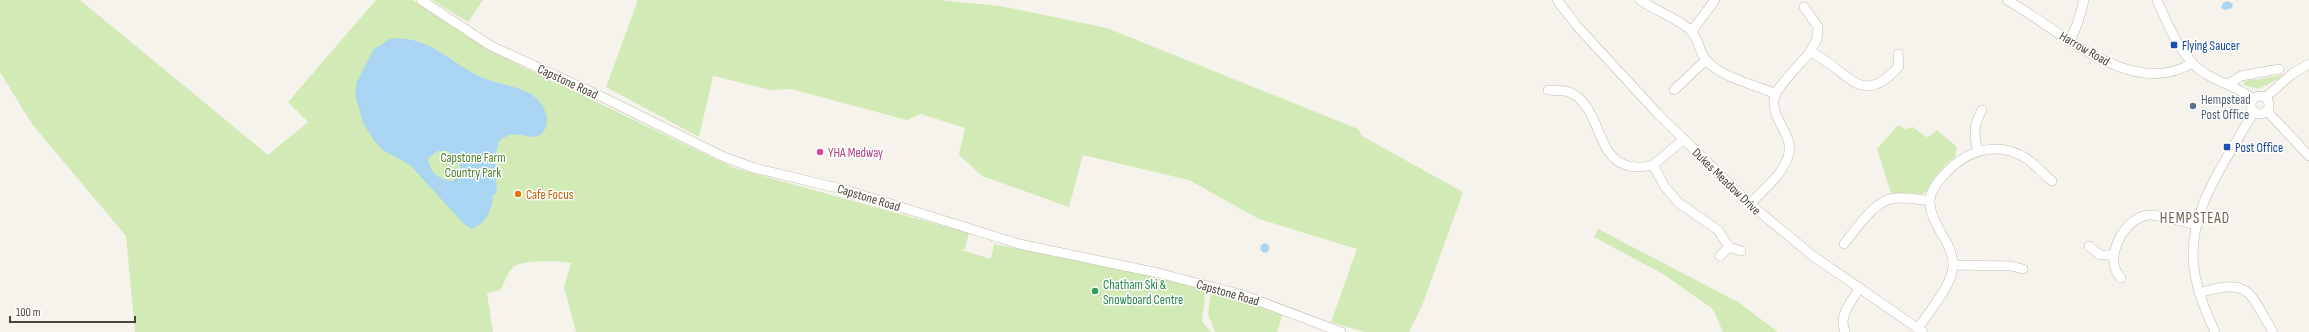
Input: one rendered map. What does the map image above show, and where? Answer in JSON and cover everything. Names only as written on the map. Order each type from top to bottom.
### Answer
[{"type":"street","name":"Capstone Road","points":[[421,0],[490,46],[594,93],[724,156],[754,168],[846,190],[1018,244],[1158,273],[1243,295],[1341,332]]},
{"type":"street","name":"Dukes Meadow Drive","points":[[1558,0],[1585,36],[1683,140],[1750,204],[1813,256],[1921,330]]},
{"type":"street","points":[[1640,0],[1692,32],[1706,60],[1718,70],[1776,94]]},
{"type":"street","points":[[1692,32],[1715,0]]},
{"type":"street","name":"Harrow Road","points":[[2007,0],[2070,41],[2110,64],[2150,74],[2170,73],[2192,63]]},
{"type":"street","points":[[2070,41],[2078,22],[2084,0]]},
{"type":"street","points":[[2157,0],[2172,32],[2192,63],[2206,74],[2228,84],[2253,99]]},
{"type":"street","points":[[1750,204],[1779,173],[1789,153],[1787,139],[1776,112],[1776,94],[1810,52],[1817,39],[1818,27],[1804,7]]},
{"type":"street","points":[[1810,52],[1855,82],[1867,86],[1878,85],[1889,78],[1899,66],[1898,54]]},
{"type":"street","points":[[1674,90],[1706,60]]},
{"type":"street","points":[[2253,99],[2261,96],[2266,97],[2292,74],[2309,64]]},
{"type":"street","points":[[2228,84],[2241,76],[2279,69]]},
{"type":"street","points":[[1548,90],[1567,92],[1577,97],[1586,109],[1610,153],[1618,162],[1634,167],[1653,165],[1683,140]]},
{"type":"street","points":[[2253,99],[2251,106],[2254,111],[2262,114],[2267,111],[2269,106],[2266,97]]},
{"type":"street","points":[[1978,150],[1975,140],[1975,124],[1982,110]]},
{"type":"street","points":[[2215,332],[2200,293],[2193,258],[2197,225],[2207,196],[2254,111]]},
{"type":"street","points":[[2267,111],[2309,156]]},
{"type":"street","points":[[1921,330],[1950,279],[1954,265],[1948,246],[1932,214],[1930,201],[1936,186],[1949,169],[1962,158],[1978,150],[1995,149],[2012,152],[2027,159],[2052,181]]},
{"type":"street","points":[[1653,165],[1675,199],[1685,209],[1718,230],[1729,247],[1741,251]]},
{"type":"street","points":[[1844,244],[1874,209],[1884,201],[1901,198],[1930,201]]},
{"type":"street","points":[[2121,278],[2114,271],[2113,255],[2123,234],[2135,222],[2145,216],[2153,215],[2197,225]]},
{"type":"street","points":[[2088,246],[2100,255],[2113,255]]},
{"type":"street","points":[[1720,256],[1729,247]]},
{"type":"street","points":[[1954,265],[2011,266],[2024,269]]},
{"type":"street","points":[[2200,293],[2225,286],[2241,288],[2254,299],[2274,332]]},
{"type":"street","points":[[1845,332],[1843,325],[1845,311],[1860,288]]},
{"type":"green space","name":"Capstone Farm Country Park","points":[[0,0],[80,0],[268,155],[308,122],[288,102],[376,0],[412,0],[488,50],[734,168],[969,233],[965,249],[961,250],[991,259],[994,244],[1206,287],[1202,321],[1211,332],[576,332],[564,287],[571,263],[549,261],[523,263],[517,265],[510,270],[500,290],[487,293],[493,332],[135,332],[126,236],[32,124],[0,72]]},
{"type":"green space","points":[[432,0],[483,0],[468,22]]},
{"type":"green space","points":[[638,0],[938,0],[1000,6],[1107,28],[1358,129],[1362,136],[1463,192],[1422,306],[1409,332],[1364,332],[1331,322],[1357,249],[1259,219],[1189,180],[1083,155],[1069,207],[982,176],[959,155],[965,128],[921,114],[907,120],[791,89],[771,90],[713,76],[699,137],[606,87]]},
{"type":"green space","points":[[2287,74],[2259,89],[2244,85],[2244,82],[2254,78],[2255,80]]},
{"type":"green space","points":[[1898,125],[1905,129],[1913,127],[1926,137],[1930,136],[1937,130],[1957,147],[1955,157],[1946,164],[1935,177],[1927,191],[1923,194],[1891,193],[1877,149]]},
{"type":"green space","points":[[1598,229],[1738,302],[1778,332],[1723,332],[1713,309],[1663,274],[1594,237]]},
{"type":"green space","points":[[1211,288],[1283,313],[1277,332],[1215,332],[1208,314]]},
{"type":"water","points":[[2228,1],[2233,4],[2232,8],[2225,10],[2221,8],[2223,3]]},
{"type":"water","points":[[390,39],[417,41],[439,51],[483,78],[527,92],[541,103],[547,120],[545,129],[538,136],[533,137],[514,134],[509,135],[499,141],[495,158],[497,193],[493,195],[488,216],[485,220],[471,229],[463,223],[410,165],[383,150],[375,142],[363,123],[355,94],[357,81],[374,49]],"holes":[[[438,151],[446,151],[456,156],[462,171],[453,181],[439,177],[430,167],[429,163],[428,158]]]},
{"type":"water","points":[[1265,243],[1270,248],[1265,253],[1260,248]]},
{"type":"place","name":"Flying Saucer","points":[[2174,45]]},
{"type":"place","name":"Hempstead Post Office","points":[[2193,106]]},
{"type":"place","name":"Post Office","points":[[2227,147]]},
{"type":"place","name":"YHA Medway","points":[[820,152]]},
{"type":"place","name":"Cafe Focus","points":[[518,194]]},
{"type":"place","name":"Chatham Ski & Snowboard Centre","points":[[1095,291]]},
{"type":"district","name":"HEMPSTEAD","points":[[2195,218]]}]
